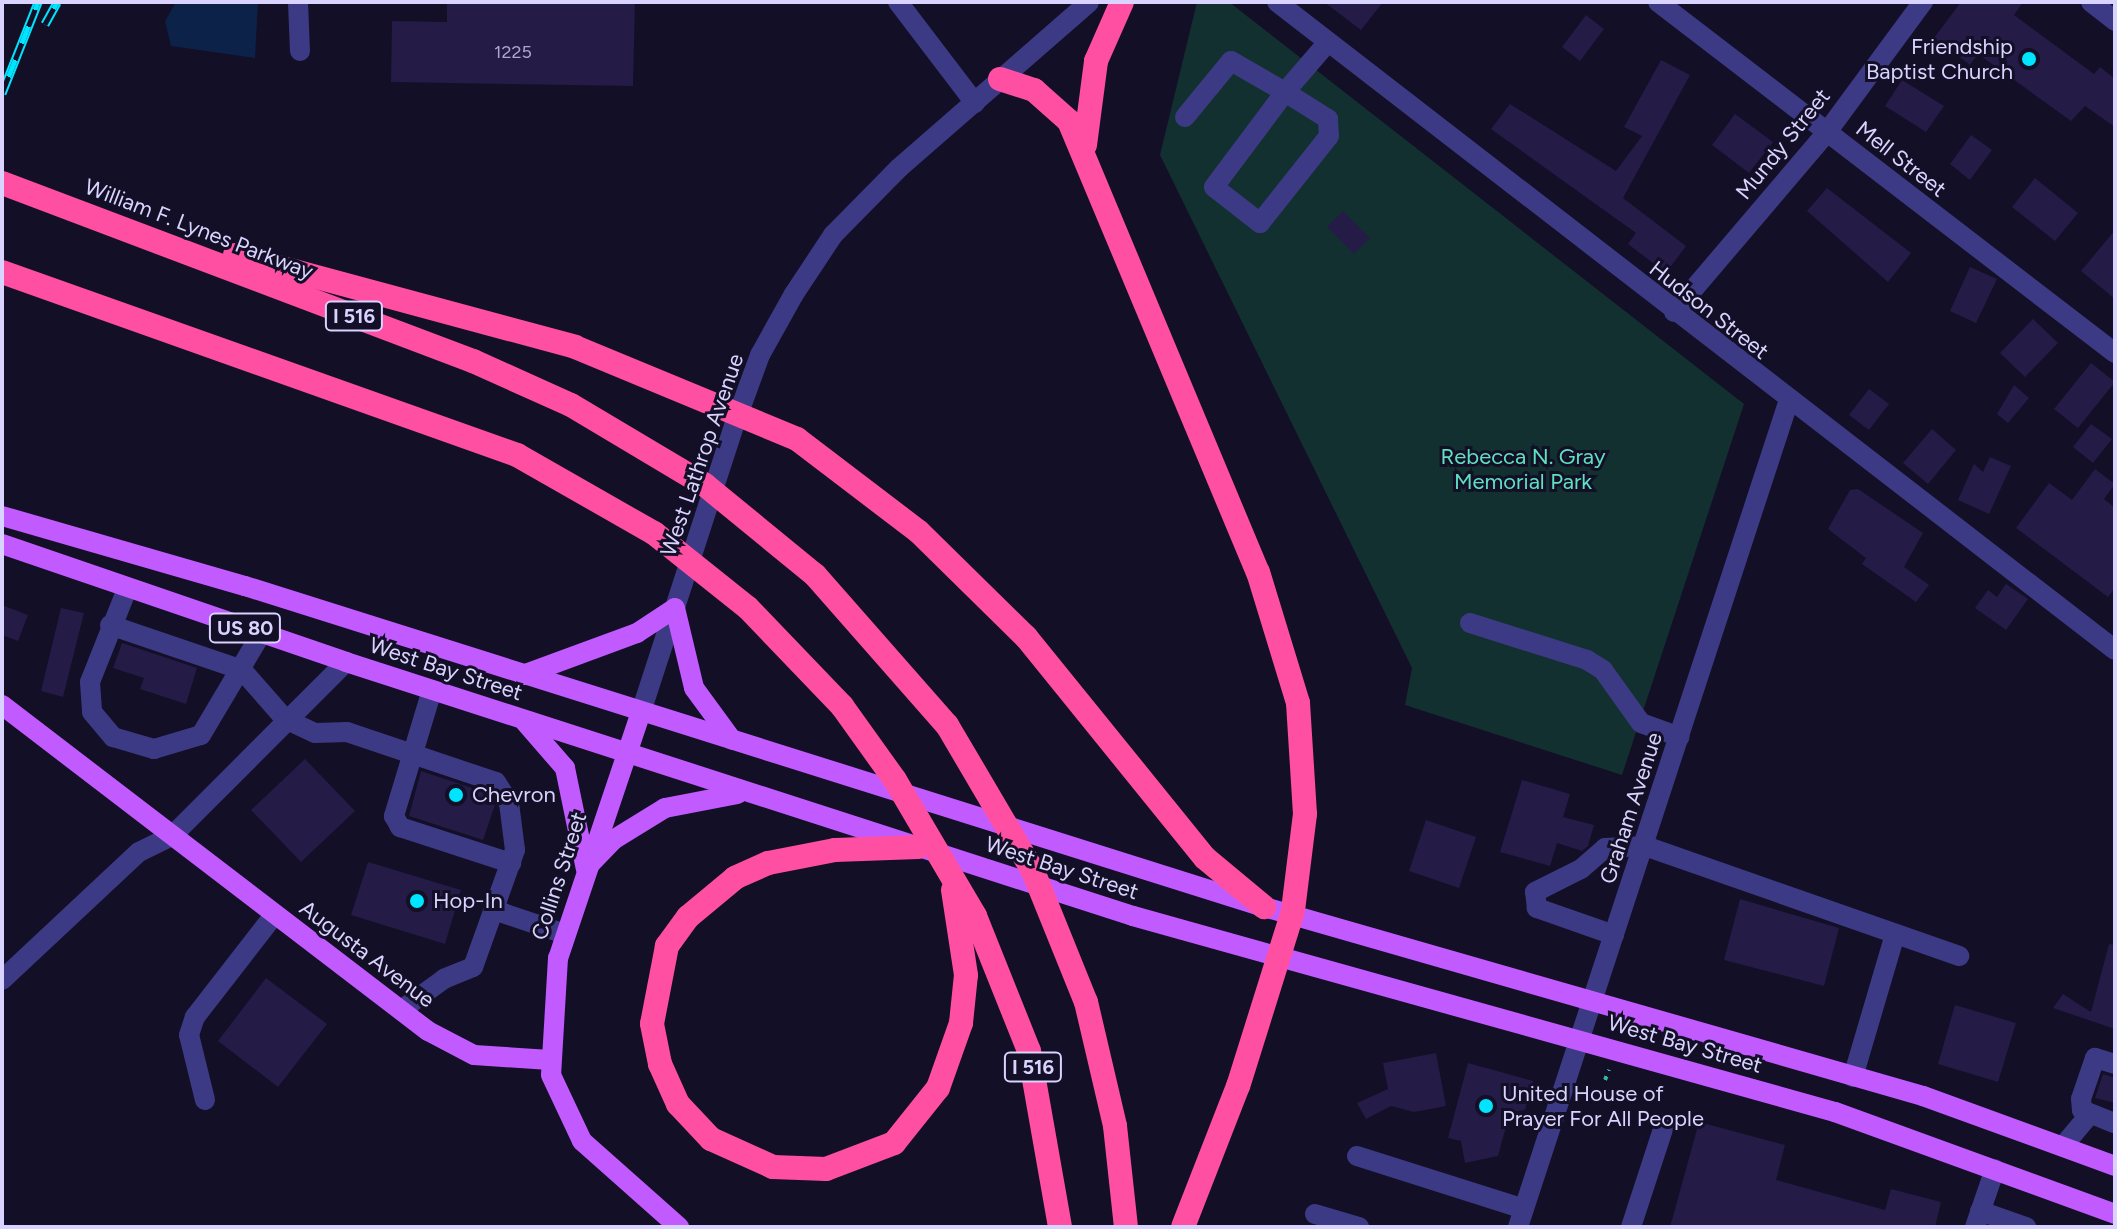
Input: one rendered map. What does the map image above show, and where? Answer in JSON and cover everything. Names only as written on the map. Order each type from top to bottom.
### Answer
[{"type":"highway","points":[[1088,163],[1086,103],[1122,2]]},
{"type":"highway","points":[[1000,79],[1053,102],[1088,163],[1258,572],[1298,703],[1305,814],[1293,911],[1238,1086],[1183,1227]]},
{"type":"highway","name":"William F. Lynes Parkway","points":[[2,183],[473,361],[652,450],[793,555],[855,613],[947,725],[1033,871],[1086,1002],[1115,1126],[1126,1227]]},
{"type":"highway","points":[[48,199],[317,279],[575,347],[670,381],[797,439],[919,532],[1026,637],[1205,858],[1264,907]]},
{"type":"highway","points":[[2,272],[435,421],[517,455],[654,533],[748,608],[842,706],[895,780],[949,872],[968,920],[961,1023],[938,1088],[894,1143],[826,1169],[773,1167],[711,1139],[678,1104],[660,1064],[652,1024],[667,946],[688,917],[735,878],[768,863],[835,850],[918,847]]},
{"type":"highway","name":"I 516","points":[[968,920],[1029,1051],[1060,1227]]},
{"type":"main road","name":"West Bay Street","points":[[2,516],[1264,907],[1853,1077],[2064,1145],[2115,1166]]},
{"type":"main road","name":"West Bay Street","points":[[2,544],[346,662],[1133,916],[1580,1038],[1875,1124],[2115,1214]]},
{"type":"main road","points":[[523,675],[637,633],[675,608],[694,688],[738,745]]},
{"type":"main road","name":"Augusta Avenue","points":[[2,705],[401,1010],[474,1055],[550,1060]]},
{"type":"main road","name":"Collins Street","points":[[550,1060],[552,983],[586,869],[641,712]]},
{"type":"main road","points":[[523,719],[565,768],[586,869]]},
{"type":"main road","points":[[586,869],[613,840],[665,808],[698,798],[753,794]]},
{"type":"main road","points":[[550,1060],[557,1099],[582,1141],[679,1227]]},
{"type":"street","points":[[298,2],[300,51]]},
{"type":"street","points":[[898,2],[975,103]]},
{"type":"street","name":"West Lathrop Avenue","points":[[641,712],[744,398],[794,294],[833,235],[1000,79],[1089,2]]},
{"type":"street","name":"Hudson Street","points":[[1277,2],[1788,403],[2115,650]]},
{"type":"street","name":"Mell Street","points":[[1658,2],[2115,353]]},
{"type":"street","name":"Mundy Street","points":[[1674,312],[1827,132],[1923,2]]},
{"type":"street","points":[[2091,2],[2115,21]]},
{"type":"street","points":[[1185,117],[1231,61],[1285,92],[1328,119],[1329,136],[1260,223],[1214,187],[1285,92],[1328,42]]},
{"type":"street","name":"Graham Avenue","points":[[1521,1218],[1788,403]]},
{"type":"street","points":[[127,589],[110,625],[90,682],[92,712],[113,737],[154,749],[201,735],[261,634]]},
{"type":"street","points":[[1470,623],[1587,660],[1603,670],[1641,723],[1680,737]]},
{"type":"street","points":[[110,625],[242,670],[285,719],[315,733],[347,732],[496,782],[509,803],[515,850],[473,967],[444,979],[401,1010]]},
{"type":"street","points":[[2,980],[139,852],[172,836],[285,719],[346,662]]},
{"type":"street","points":[[432,690],[394,816],[400,827],[511,863]]},
{"type":"street","points":[[1614,935],[1537,908],[1535,892],[1581,869],[1605,848],[1645,846],[1959,956]]},
{"type":"street","points":[[494,910],[565,934]]},
{"type":"street","points":[[205,1100],[189,1035],[195,1017],[275,914]]},
{"type":"street","points":[[1853,1077],[1895,934]]},
{"type":"street","points":[[2115,1064],[2095,1058],[2081,1099],[2089,1115],[2115,1123]]},
{"type":"street","points":[[2064,1145],[2089,1115]]},
{"type":"street","points":[[1631,1227],[1665,1123]]},
{"type":"street","points":[[1357,1156],[1521,1218]]},
{"type":"street","points":[[1995,1169],[1978,1219],[2026,1227]]},
{"type":"street","points":[[1315,1214],[1359,1227]]},
{"type":"path","points":[[1591,1075],[1604,1079],[1611,1068]]},
{"type":"green space","name":"Rebecca N. Gray Memorial Park","points":[[1197,2],[1229,2],[1744,404],[1622,775],[1405,705],[1412,668],[1160,155]]},
{"type":"water","points":[[176,2],[258,2],[255,58],[171,46],[165,21]]},
{"type":"building","points":[[447,2],[635,2],[633,86],[391,82],[392,21],[447,22]]},
{"type":"building","points":[[1324,2],[1383,2],[1361,30]]},
{"type":"building","name":"Friendship Baptist Church","points":[[1961,2],[2023,2],[2014,15],[2094,74],[2100,67],[2115,79],[2115,127],[2085,106],[2071,121],[1978,54],[1970,65],[1934,38]]},
{"type":"building","points":[[1586,15],[1604,29],[1580,61],[1562,47]]},
{"type":"building","points":[[1661,60],[1690,75],[1623,198],[1686,246],[1666,273],[1628,244],[1636,233],[1491,129],[1510,104],[1616,171],[1642,136],[1624,127]]},
{"type":"building","points":[[1902,80],[1944,106],[1926,132],[1885,106]]},
{"type":"building","points":[[1735,114],[1773,142],[1749,173],[1712,145]]},
{"type":"building","points":[[1971,135],[1992,150],[1970,180],[1950,164]]},
{"type":"building","points":[[2035,178],[2078,213],[2055,241],[2012,207]]},
{"type":"building","points":[[1827,188],[1911,253],[1888,282],[1807,211]]},
{"type":"building","points":[[1343,211],[1370,238],[1354,254],[1327,227]]},
{"type":"building","points":[[2115,230],[2115,299],[2081,271]]},
{"type":"building","points":[[1970,267],[1997,279],[1976,323],[1950,311]]},
{"type":"building","points":[[2033,319],[2058,343],[2025,377],[2000,353]]},
{"type":"building","points":[[2091,363],[2115,382],[2078,428],[2054,409]]},
{"type":"building","points":[[2014,385],[2029,398],[2008,423],[1997,414]]},
{"type":"building","points":[[1869,389],[1889,404],[1869,430],[1849,415]]},
{"type":"building","points":[[2091,424],[2112,439],[2093,463],[2073,447]]},
{"type":"building","points":[[1932,429],[1956,450],[1928,484],[1903,463]]},
{"type":"building","points":[[1990,457],[2011,466],[1989,514],[1958,500],[1974,464],[1983,472]]},
{"type":"building","points":[[2095,469],[2115,484],[2104,499],[2115,508],[2115,588],[2108,597],[2016,528],[2049,483],[2072,500]]},
{"type":"building","points":[[1858,489],[1923,533],[1904,567],[1929,585],[1916,602],[1862,564],[1866,558],[1828,529],[1850,490]]},
{"type":"building","points":[[2006,584],[2028,599],[2006,630],[1975,608],[1988,590],[1997,597]]},
{"type":"building","points":[[2,605],[28,615],[18,641],[2,635]]},
{"type":"building","points":[[61,608],[84,613],[63,697],[41,691]]},
{"type":"building","points":[[122,643],[197,668],[186,704],[140,689],[144,678],[113,668]]},
{"type":"building","points":[[305,759],[355,811],[301,862],[251,810]]},
{"type":"building","points":[[421,771],[487,793],[495,805],[483,840],[409,816]]},
{"type":"building","points":[[1522,780],[1570,794],[1563,817],[1594,825],[1588,846],[1582,851],[1557,843],[1550,866],[1500,852]]},
{"type":"building","points":[[1426,820],[1476,837],[1459,888],[1409,871]]},
{"type":"building","points":[[368,862],[461,890],[445,944],[351,915]]},
{"type":"building","points":[[1740,899],[1839,928],[1824,986],[1724,960]]},
{"type":"building","points":[[2109,944],[2115,945],[2115,1029],[2053,1008],[2063,994],[2091,1012]]},
{"type":"building","points":[[266,978],[327,1024],[278,1087],[218,1041]]},
{"type":"building","points":[[1955,1005],[2016,1023],[1998,1082],[1938,1064]]},
{"type":"building","points":[[1436,1053],[1446,1106],[1414,1112],[1391,1106],[1366,1119],[1357,1103],[1388,1089],[1383,1063]]},
{"type":"building","points":[[1468,1063],[1533,1081],[1525,1110],[1510,1112],[1498,1156],[1465,1163],[1461,1141],[1448,1138]]},
{"type":"building","points":[[2103,1074],[2115,1078],[2115,1103],[2095,1098]]},
{"type":"building","points":[[1699,1122],[1785,1145],[1776,1180],[1885,1210],[1891,1189],[1941,1202],[1935,1227],[1670,1227]]},
{"type":"railway","points":[[2,93],[38,2]]},
{"type":"railway","points":[[45,24],[57,2]]},
{"type":"place","name":"Friendship Baptist Church","points":[[2029,59]]},
{"type":"place","name":"Chevron","points":[[456,795]]},
{"type":"place","name":"Hop-In","points":[[417,901]]},
{"type":"place","name":"United House of Prayer For All People","points":[[1486,1106]]}]
